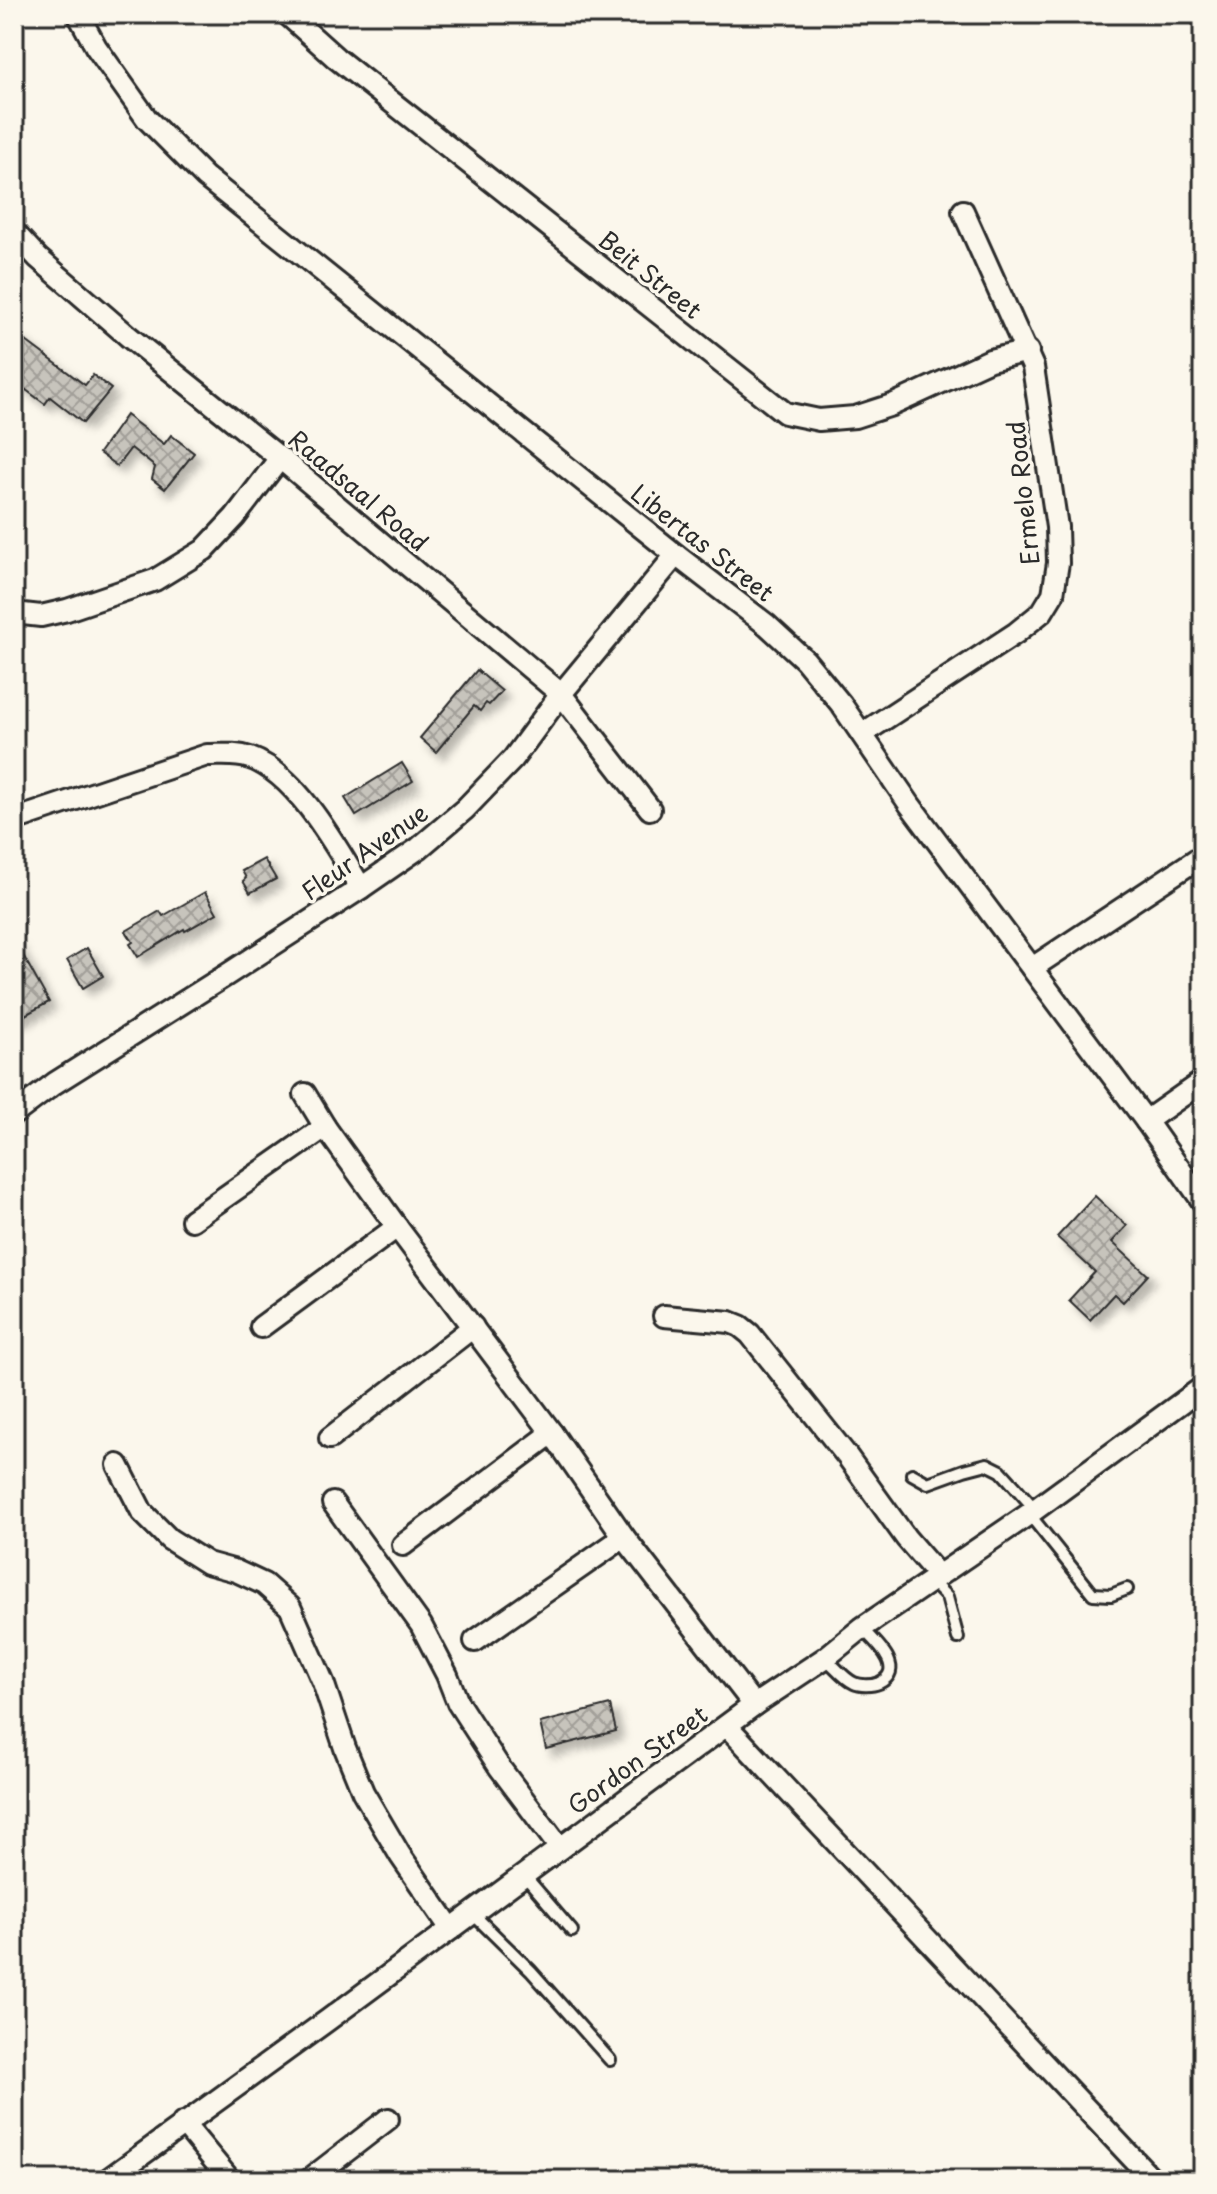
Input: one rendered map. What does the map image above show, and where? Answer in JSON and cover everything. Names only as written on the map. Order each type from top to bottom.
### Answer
[{"type":"street","name":"Libertas Street","points":[[78,14],[96,47],[147,119],[205,177],[767,625],[805,660],[841,704],[910,805],[1203,1202]]},
{"type":"street","name":"Beit Street","points":[[287,14],[336,58],[785,413],[819,420],[855,417],[892,405],[990,360],[1028,351]]},
{"type":"street","name":"Ermelo Road","points":[[862,734],[1016,633],[1042,612],[1053,594],[1058,563],[1057,527],[1036,382],[1028,351],[963,211]]},
{"type":"street","name":"Raadsaal Road","points":[[14,232],[38,258],[128,336],[280,458],[561,694],[650,809]]},
{"type":"street","points":[[14,613],[41,616],[67,610],[155,580],[204,550],[235,517],[280,458]]},
{"type":"street","name":"Fleur Avenue","points":[[14,1114],[55,1083],[419,848],[465,809],[513,759],[561,694],[676,555]]},
{"type":"street","points":[[14,820],[207,755],[238,755],[253,758],[271,770],[304,801],[361,888]]},
{"type":"street","points":[[1032,968],[1203,855]]},
{"type":"street","points":[[1146,1121],[1203,1081]]},
{"type":"street","points":[[305,1094],[397,1227],[552,1433],[624,1537],[754,1705]]},
{"type":"street","points":[[192,1220],[325,1127]]},
{"type":"street","points":[[261,1327],[397,1227]]},
{"type":"street","points":[[664,1316],[730,1322],[750,1334],[847,1456],[934,1578]]},
{"type":"street","points":[[330,1438],[473,1327]]},
{"type":"street","name":"Gordon Street","points":[[107,2180],[754,1705],[1032,1512],[1203,1387]]},
{"type":"street","points":[[403,1545],[552,1433]]},
{"type":"street","points":[[118,1465],[142,1512],[169,1539],[207,1563],[236,1571],[264,1584],[290,1607],[323,1682],[363,1792],[400,1855],[451,1929]]},
{"type":"street","points":[[333,1503],[421,1625],[458,1703],[500,1768],[560,1848]]},
{"type":"street","points":[[475,1641],[624,1537]]},
{"type":"street","points":[[727,1726],[1153,2180]]},
{"type":"street","points":[[309,2180],[388,2119]]},
{"type":"street","points":[[183,2123],[230,2180]]},
{"type":"lane","points":[[912,1474],[928,1483],[987,1464],[1001,1471],[1093,1594],[1111,1595],[1127,1589]]},
{"type":"lane","points":[[934,1578],[947,1597],[958,1638]]},
{"type":"lane","points":[[825,1658],[854,1684],[878,1683],[888,1676],[890,1663],[884,1651],[862,1628]]},
{"type":"lane","points":[[524,1875],[572,1931]]},
{"type":"lane","points":[[472,1913],[531,1971],[610,2060]]},
{"type":"building","points":[[14,332],[85,385],[93,375],[111,389],[83,423],[50,397],[45,404],[14,381]]},
{"type":"building","points":[[126,415],[164,444],[171,435],[194,453],[165,489],[152,479],[155,467],[131,448],[117,466],[99,453]]},
{"type":"building","points":[[477,670],[502,691],[480,711],[474,706],[436,752],[420,738]]},
{"type":"building","points":[[402,763],[413,781],[356,816],[345,798]]},
{"type":"building","points":[[264,859],[276,879],[250,893],[243,881],[246,878],[242,871]]},
{"type":"building","points":[[205,892],[217,913],[138,957],[126,931],[160,911],[163,916]]},
{"type":"building","points":[[14,939],[49,1002],[14,1021]]},
{"type":"building","points":[[87,948],[103,976],[83,988],[67,960]]},
{"type":"building","points":[[1095,1196],[1127,1226],[1112,1242],[1148,1275],[1123,1302],[1114,1294],[1090,1320],[1069,1300],[1095,1272],[1057,1237]]},
{"type":"building","points":[[610,1705],[616,1731],[546,1749],[540,1723]]}]
